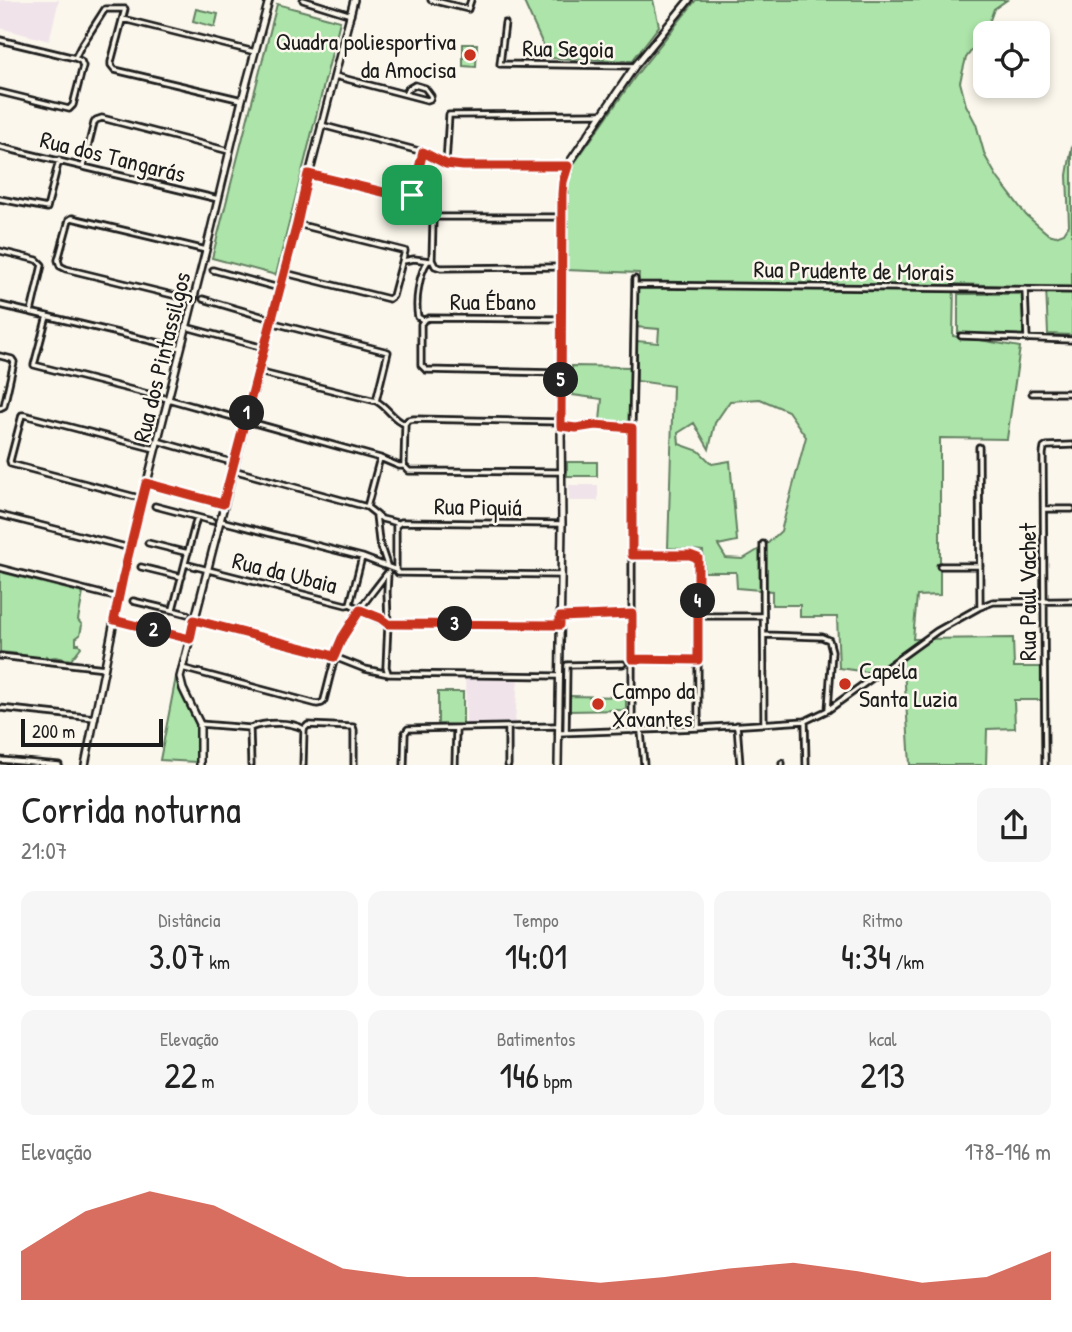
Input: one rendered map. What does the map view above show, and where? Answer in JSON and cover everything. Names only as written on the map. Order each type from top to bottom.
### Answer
[{"type":"street","name":"Rua dos Pintassilgos","points":[[85,765],[130,548],[269,0]]},
{"type":"street","points":[[303,0],[351,15]]},
{"type":"street","points":[[200,765],[200,724],[180,677],[354,0]]},
{"type":"street","points":[[431,0],[468,9],[471,0]]},
{"type":"street","points":[[558,765],[563,182],[568,166],[635,66],[689,0]]},
{"type":"street","points":[[75,58],[105,9],[125,9],[111,62],[115,70],[242,100]]},
{"type":"street","points":[[122,19],[255,52]]},
{"type":"street","name":"Rua Segoia","points":[[505,23],[500,64],[635,66]]},
{"type":"street","points":[[0,40],[75,58],[81,61],[83,66],[73,105],[69,108],[0,92]]},
{"type":"street","points":[[335,76],[427,100],[431,96],[425,88],[415,85],[406,93]]},
{"type":"street","points":[[446,164],[449,115],[603,114]]},
{"type":"street","points":[[83,167],[94,123],[102,118],[229,151]]},
{"type":"street","points":[[321,125],[423,152],[446,164],[568,166]]},
{"type":"street","name":"Rua dos Tangarás","points":[[0,147],[218,199]]},
{"type":"street","points":[[308,174],[405,199],[412,195],[423,152]]},
{"type":"street","points":[[0,198],[47,208],[59,160]]},
{"type":"street","points":[[430,261],[433,221],[438,216],[563,217]]},
{"type":"street","points":[[193,300],[65,269],[60,266],[58,260],[69,220],[75,217],[206,250]]},
{"type":"street","points":[[283,273],[386,299],[393,296],[403,261],[405,251],[297,224]]},
{"type":"street","points":[[0,251],[40,262],[43,268],[31,312]]},
{"type":"street","points":[[403,261],[430,261],[435,266],[447,268],[562,267]]},
{"type":"street","name":"Rua Ébano","points":[[424,320],[418,317],[418,296],[424,267],[430,261]]},
{"type":"street","points":[[213,270],[279,288]]},
{"type":"street","points":[[632,731],[635,279]]},
{"type":"street","name":"Rua Prudente de Morais","points":[[635,285],[1072,290]]},
{"type":"street","points":[[1025,289],[1027,339]]},
{"type":"street","points":[[204,299],[388,352],[376,401]]},
{"type":"street","points":[[0,305],[181,348]]},
{"type":"street","points":[[47,316],[34,365],[246,420],[380,458],[404,466],[412,472],[561,472]]},
{"type":"street","name":"Rua Ébano","points":[[561,319],[429,318],[421,324],[421,365],[426,370],[561,373]]},
{"type":"street","points":[[186,327],[264,348]]},
{"type":"street","points":[[961,336],[1072,340]]},
{"type":"street","points":[[0,356],[14,362],[2,407]]},
{"type":"street","points":[[258,372],[376,401],[405,424]]},
{"type":"street","points":[[1031,393],[1072,393]]},
{"type":"street","points":[[142,499],[12,464],[10,461],[19,423],[24,415],[155,449]]},
{"type":"street","points":[[404,466],[405,424],[414,419],[561,424],[576,428],[595,425],[632,428]]},
{"type":"street","points":[[157,441],[234,463]]},
{"type":"street","name":"Rua Paul Vachet","points":[[1045,765],[1043,451],[1051,445],[1072,445]]},
{"type":"street","points":[[979,447],[981,607]]},
{"type":"street","points":[[367,507],[380,458]]},
{"type":"street","points":[[233,470],[367,507],[384,521],[394,521],[397,525],[396,571]]},
{"type":"street","points":[[146,483],[223,504]]},
{"type":"street","points":[[155,506],[212,521]]},
{"type":"street","points":[[1044,509],[1072,509]]},
{"type":"street","points":[[376,513],[379,541],[388,569],[386,667],[389,674]]},
{"type":"street","points":[[0,515],[130,548]]},
{"type":"street","points":[[172,610],[197,517]]},
{"type":"street","points":[[219,521],[362,557],[398,573],[560,575]]},
{"type":"street","name":"Rua Piquiá","points":[[397,525],[401,522],[562,524]]},
{"type":"street","points":[[148,543],[188,553]]},
{"type":"street","points":[[763,544],[764,723]]},
{"type":"street","points":[[632,555],[694,555],[698,558],[698,728]]},
{"type":"street","points":[[350,604],[362,557]]},
{"type":"street","name":"Rua da Ubaia","points":[[185,564],[346,606],[350,604],[388,624],[560,625]]},
{"type":"street","points":[[940,566],[980,566]]},
{"type":"street","points":[[141,567],[182,577]]},
{"type":"street","points":[[0,568],[118,598]]},
{"type":"street","points":[[182,668],[317,704],[323,702],[334,657],[342,638],[388,569]]},
{"type":"street","points":[[133,601],[187,614]]},
{"type":"street","points":[[404,765],[405,733],[412,728],[508,728],[557,730],[566,733],[698,728],[805,720],[828,710],[937,631],[981,607],[993,602],[1072,601]]},
{"type":"street","points":[[560,617],[632,614]]},
{"type":"street","points":[[698,616],[763,616]]},
{"type":"street","points":[[114,620],[190,639]]},
{"type":"street","points":[[194,620],[327,654],[365,669],[389,674],[558,676]]},
{"type":"street","points":[[765,635],[822,637],[829,640],[832,651],[828,710]]},
{"type":"street","points":[[0,656],[105,668]]},
{"type":"street","points":[[632,659],[698,660]]},
{"type":"street","points":[[559,665],[623,664]]},
{"type":"street","points":[[566,733],[567,665]]},
{"type":"street","points":[[558,684],[567,684]]},
{"type":"street","points":[[558,697],[566,697]]},
{"type":"street","points":[[0,708],[95,718]]},
{"type":"street","points":[[805,720],[806,765]]},
{"type":"street","points":[[200,724],[250,729],[263,724],[289,724],[305,728],[351,726],[354,729],[354,765]]},
{"type":"street","points":[[737,725],[740,765]]},
{"type":"street","points":[[303,765],[305,728]]},
{"type":"street","points":[[456,728],[456,765]]},
{"type":"street","points":[[508,728],[508,765]]},
{"type":"street","points":[[250,729],[251,765]]},
{"type":"street","points":[[641,731],[644,765]]},
{"type":"street","points":[[0,760],[59,765]]},
{"type":"shaded area","points":[[0,0],[59,0],[49,41],[0,28]]},
{"type":"shaded area","points":[[569,485],[598,485],[598,501],[569,501]]},
{"type":"shaded area","points":[[465,676],[518,677],[515,723],[466,724]]},
{"type":"green space","points":[[523,0],[653,0],[659,26],[632,61],[549,58]]},
{"type":"green space","points":[[696,0],[1007,0],[994,9],[990,21],[973,21],[973,49],[966,58],[960,82],[985,156],[997,177],[1026,215],[1048,234],[1056,236],[1064,233],[1069,225],[1067,175],[1072,146],[1072,335],[1048,334],[1046,287],[954,284],[953,336],[958,337],[958,294],[1025,294],[1027,336],[963,337],[1020,347],[1007,439],[940,438],[940,595],[917,596],[913,639],[1013,638],[1014,667],[1042,667],[1042,700],[1014,700],[1015,728],[987,729],[986,765],[910,765],[904,669],[867,672],[839,668],[837,617],[800,617],[800,605],[772,605],[772,591],[737,588],[736,572],[704,572],[703,551],[668,548],[673,386],[637,381],[637,341],[658,343],[659,329],[636,327],[639,273],[566,270],[567,179],[571,168],[637,74]],"holes":[[[760,399],[788,411],[806,437],[781,531],[766,545],[743,559],[726,558],[718,545],[737,541],[730,461],[712,464],[699,451],[679,444],[678,433],[694,423],[709,449],[715,423],[730,401]]]},
{"type":"green space","points":[[277,4],[340,21],[276,275],[212,258]]},
{"type":"green space","points":[[196,9],[218,14],[215,27],[193,21]]},
{"type":"green space","name":"Quadra poliesportiva da Amocisa","points":[[463,44],[477,44],[476,67],[463,66]]},
{"type":"green space","points":[[572,366],[632,367],[630,424],[600,421],[602,399],[573,395]]},
{"type":"green space","points":[[567,462],[597,462],[597,476],[567,476]]},
{"type":"green space","points":[[0,571],[83,593],[78,620],[82,625],[80,635],[76,638],[76,644],[81,647],[71,660],[46,656],[44,659],[23,657],[20,654],[0,652]]},
{"type":"green space","points":[[176,677],[197,725],[196,762],[160,760]]},
{"type":"green space","points":[[438,692],[463,692],[463,725],[438,724]]},
{"type":"green space","name":"Campo da Xavantes","points":[[569,696],[626,697],[626,710],[569,711]]},
{"type":"place","name":"Quadra poliesportiva da Amocisa","points":[[470,55]]},
{"type":"place","name":"Capela Santa Luzia","points":[[845,684]]},
{"type":"place","name":"Campo da Xavantes","points":[[598,704]]},
{"type":"route","points":[[423,152],[446,164],[463,166],[568,166],[562,194],[561,426],[632,428],[632,555],[690,555],[698,558],[698,660],[632,659],[632,614],[560,617],[560,625],[388,624],[360,610],[342,638],[334,657],[194,620],[190,639],[114,620],[146,483],[223,504],[308,174],[405,199],[412,195],[423,152]]}]
